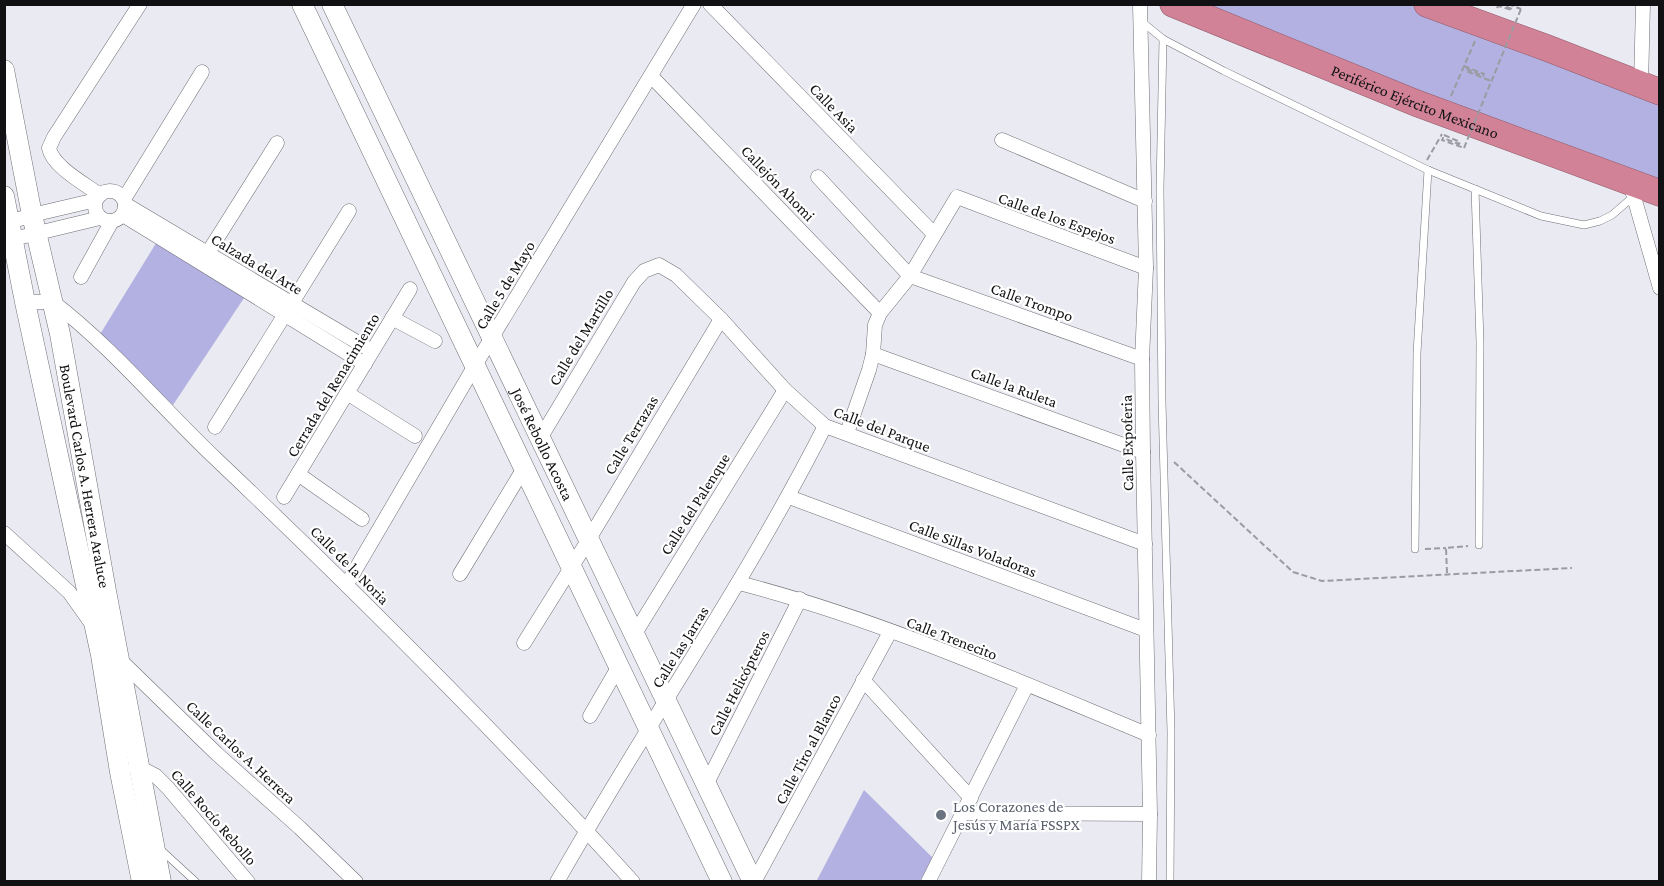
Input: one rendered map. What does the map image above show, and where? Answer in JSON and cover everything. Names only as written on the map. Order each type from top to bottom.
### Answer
[{"type":"highway","name":"Periférico Ejército Mexicano","points":[[1173,4],[1444,124],[1632,189],[1659,194]]},
{"type":"highway","points":[[1427,4],[1476,17],[1650,89]]},
{"type":"main road","name":"José Rebollo Acosta","points":[[302,4],[722,882]]},
{"type":"main road","name":"José Rebollo Acosta","points":[[332,4],[754,882]]},
{"type":"main road","name":"Boulevard Carlos A. Herrera Araluce","points":[[4,70],[34,224],[53,302],[130,769],[142,882]]},
{"type":"main road","points":[[358,124],[383,111]]},
{"type":"main road","name":"Boulevard Carlos A. Herrera Araluce","points":[[4,196],[94,627],[110,656]]},
{"type":"main road","name":"Boulevard Carlos A. Herrera Araluce","points":[[130,769],[154,843],[161,882]]},
{"type":"street","points":[[98,197],[52,158],[49,148],[54,136],[140,4]]},
{"type":"street","name":"Calle 5 de Mayo","points":[[347,584],[474,367],[694,4]]},
{"type":"street","name":"Calle Asia","points":[[710,4],[934,234]]},
{"type":"street","name":"Calle Expoferia","points":[[1140,4],[1146,268],[1142,359],[1149,735],[1149,882]]},
{"type":"street","points":[[1643,4],[1650,89]]},
{"type":"street","points":[[81,277],[117,212],[202,72]]},
{"type":"street","name":"Callejón Ahomi","points":[[651,76],[880,313]]},
{"type":"street","points":[[1002,140],[1145,201]]},
{"type":"street","points":[[205,259],[277,143]]},
{"type":"street","points":[[818,177],[910,276]]},
{"type":"street","points":[[1632,189],[1658,280]]},
{"type":"street","points":[[12,230],[34,224],[73,205],[98,197],[106,191],[119,194],[117,212]]},
{"type":"street","points":[[98,197],[94,206],[117,212]]},
{"type":"street","name":"Calle de los Espejos","points":[[934,234],[957,197],[1146,268]]},
{"type":"street","points":[[73,205],[76,224]]},
{"type":"street","points":[[215,428],[349,211]]},
{"type":"street","points":[[12,230],[34,224],[76,224],[117,212]]},
{"type":"street","name":"Calzada del Arte","points":[[117,212],[205,259],[289,309],[372,351]]},
{"type":"street","points":[[847,433],[873,354],[875,325],[880,313],[910,276],[934,234]]},
{"type":"street","name":"Calle del Parque","points":[[659,265],[676,275],[721,319],[785,390],[825,426],[1145,544]]},
{"type":"street","name":"Calle del Martillo","points":[[541,437],[634,282],[644,271],[659,265]]},
{"type":"street","name":"Calle Trompo","points":[[910,276],[1142,359]]},
{"type":"street","name":"Cerrada del Renacimiento","points":[[284,497],[410,289]]},
{"type":"street","points":[[25,302],[53,302]]},
{"type":"street","name":"Calle de la Noria","points":[[53,302],[93,334],[202,446],[347,584],[586,830],[633,882]]},
{"type":"street","name":"Calzada del Arte","points":[[289,309],[365,364]]},
{"type":"street","points":[[392,318],[435,341]]},
{"type":"street","name":"Calle Terrazas","points":[[524,643],[721,319]]},
{"type":"street","name":"Calle la Ruleta","points":[[873,354],[1143,452]]},
{"type":"street","name":"Calle del Palenque","points":[[634,635],[785,390]]},
{"type":"street","points":[[347,393],[415,436]]},
{"type":"street","name":"Calle las Jarras","points":[[557,882],[648,728],[739,583],[789,497],[825,426]]},
{"type":"street","points":[[460,574],[524,468]]},
{"type":"street","points":[[298,474],[362,519]]},
{"type":"street","name":"Calle Sillas Voladoras","points":[[789,497],[1146,630]]},
{"type":"street","points":[[4,533],[69,592],[94,627]]},
{"type":"street","name":"Calle Trenecito","points":[[739,583],[800,599],[890,632],[1149,735]]},
{"type":"street","name":"Calle Helicópteros","points":[[707,783],[800,599]]},
{"type":"street","name":"Calle Tiro al Blanco","points":[[754,882],[890,632]]},
{"type":"street","name":"Calle Carlos A. Herrera","points":[[110,656],[300,828],[356,882]]},
{"type":"street","points":[[590,716],[618,666]]},
{"type":"street","points":[[864,680],[972,798]]},
{"type":"street","points":[[928,882],[1028,685]]},
{"type":"street","name":"Calle Rocío Rebollo","points":[[130,769],[156,776],[248,882]]},
{"type":"street","points":[[964,813],[1150,814]]},
{"type":"lane","points":[[1139,19],[1163,39],[1224,71],[1426,169],[1541,216],[1584,225],[1600,221],[1612,215],[1632,189]]},
{"type":"lane","points":[[1163,39],[1160,189],[1163,452],[1171,732],[1170,882]]},
{"type":"lane","points":[[1415,549],[1417,353],[1426,169]]},
{"type":"lane","points":[[1475,189],[1480,342],[1479,545]]},
{"type":"lane","points":[[154,843],[196,882]]},
{"type":"path","points":[[1464,148],[1521,9],[1508,4]]},
{"type":"path","points":[[1426,169],[1464,66],[1476,17]]},
{"type":"path","points":[[1464,66],[1484,74],[1483,76],[1467,69],[1466,71],[1491,81]]},
{"type":"path","points":[[1163,452],[1293,572],[1322,580],[1572,567]]},
{"type":"path","points":[[1415,549],[1479,545]]},
{"type":"path","points":[[1446,548],[1447,573]]},
{"type":"shaded area","points":[[1188,5],[1419,5],[1659,99],[1659,187]]},
{"type":"shaded area","points":[[158,240],[246,295],[173,405],[99,336]]},
{"type":"shaded area","points":[[864,790],[937,862],[927,881],[816,882]]},
{"type":"place","name":"Los Corazones de Jesús y María FSSPX","points":[[941,815]]}]
